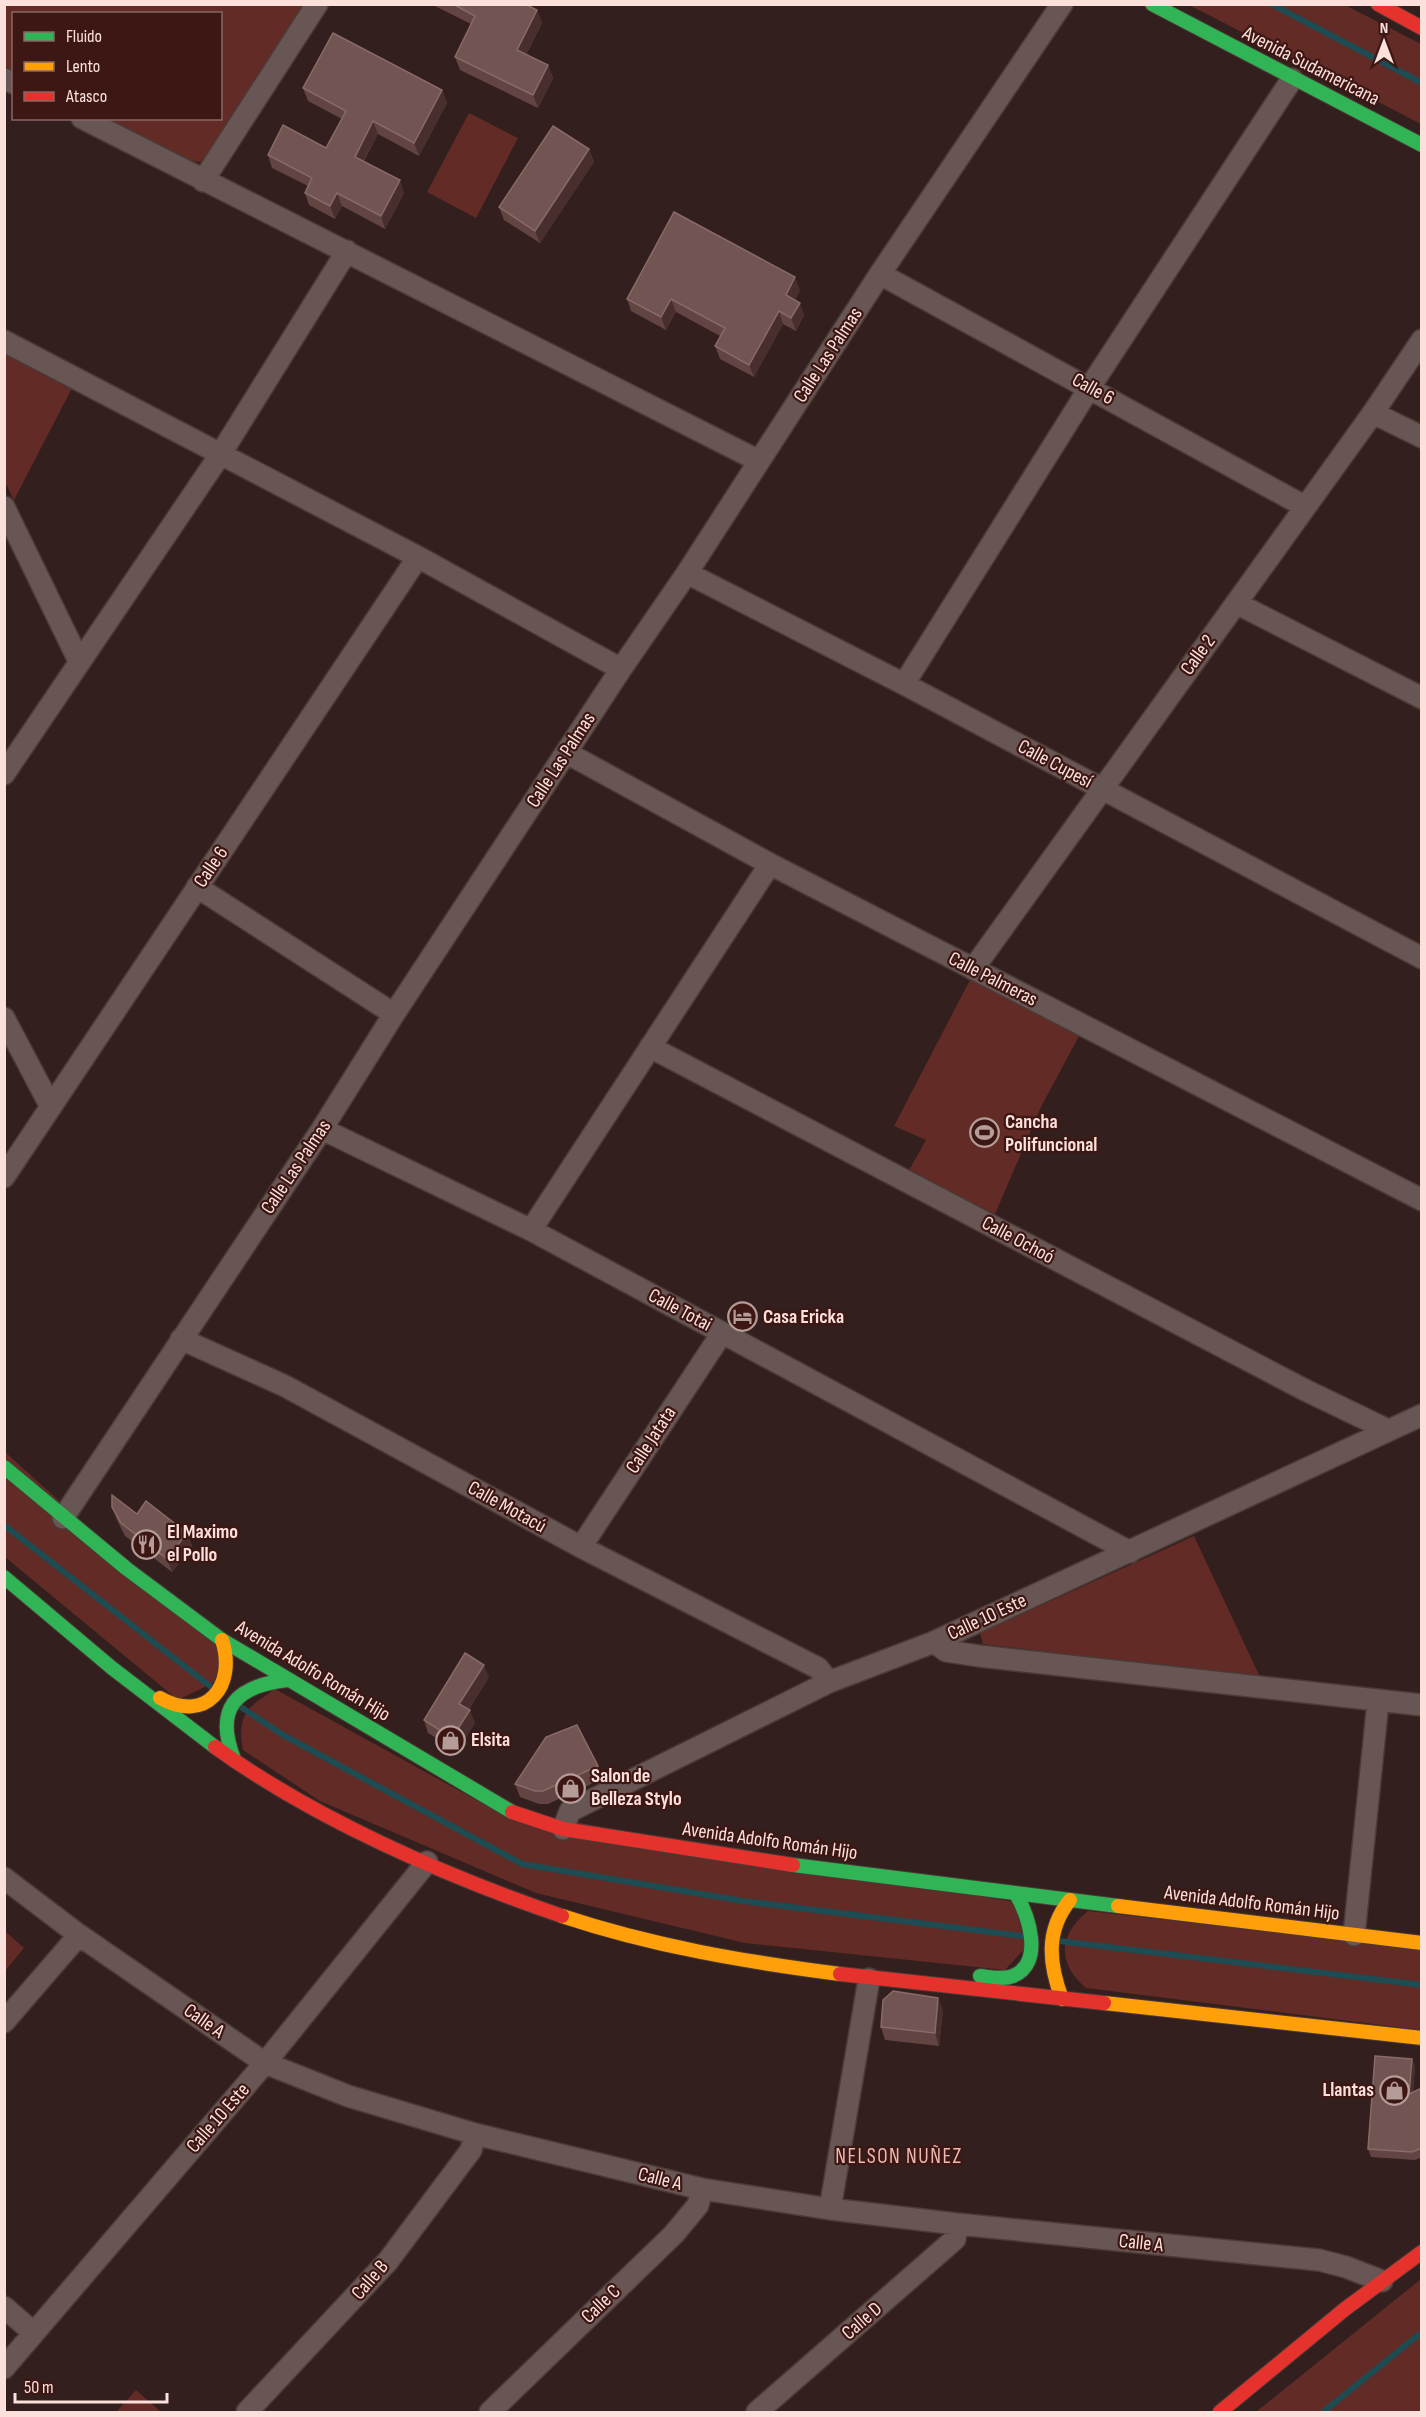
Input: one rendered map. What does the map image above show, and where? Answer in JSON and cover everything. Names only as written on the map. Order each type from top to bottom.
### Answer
[{"type":"main road","name":"Avenida Sudamericana","points":[[1152,4],[1422,145]]},
{"type":"main road","points":[[1378,4],[1416,18]]},
{"type":"main road","name":"Avenida Adolfo Román Hijo","points":[[4,1467],[63,1518],[224,1644],[280,1680],[488,1800],[522,1817],[563,1829],[812,1868],[1422,1943]]},
{"type":"main road","points":[[4,1577],[104,1662],[234,1760],[305,1805],[427,1862],[537,1905],[614,1931],[644,1940],[759,1962],[869,1978],[1422,2038]]},
{"type":"main road","points":[[104,1662],[127,1673],[166,1703],[180,1708],[196,1708],[214,1698],[226,1679],[228,1663],[224,1644]]},
{"type":"main road","points":[[234,1760],[227,1744],[227,1718],[235,1699],[248,1687],[280,1680]]},
{"type":"main road","points":[[759,1962],[795,1958],[1003,1978],[1019,1973],[1031,1944],[1031,1925],[1016,1894]]},
{"type":"main road","points":[[1062,1999],[1053,1979],[1050,1946],[1060,1911],[1070,1900]]},
{"type":"main road","points":[[1220,2412],[1382,2281],[1422,2252]]},
{"type":"street","points":[[203,181],[317,4]]},
{"type":"street","name":"Calle Las Palmas","points":[[63,1518],[322,1129],[394,1014],[621,669],[687,573],[880,274],[1062,4]]},
{"type":"street","points":[[904,684],[1090,387],[1292,79]]},
{"type":"street","points":[[85,120],[759,461]]},
{"type":"street","points":[[4,774],[220,455],[347,251]]},
{"type":"street","name":"Calle 6","points":[[880,274],[1304,506]]},
{"type":"street","name":"Calle 2","points":[[973,969],[1373,413],[1422,340]]},
{"type":"street","points":[[4,342],[418,557],[621,669]]},
{"type":"street","points":[[1373,413],[1422,437]]},
{"type":"street","points":[[4,507],[79,661]]},
{"type":"street","name":"Calle 6","points":[[4,1177],[418,557]]},
{"type":"street","name":"Calle Cupesí","points":[[687,573],[904,684],[1422,958]]},
{"type":"street","points":[[1236,603],[1422,698]]},
{"type":"street","name":"Calle Palmeras","points":[[567,753],[770,864],[1422,1200]]},
{"type":"street","points":[[531,1230],[770,864]]},
{"type":"street","points":[[198,887],[394,1014]]},
{"type":"street","points":[[4,1018],[51,1107]]},
{"type":"street","name":"Calle Ochoó","points":[[650,1047],[1305,1390],[1388,1430]]},
{"type":"street","name":"Calle Totai","points":[[322,1129],[531,1230],[1130,1552]]},
{"type":"street","name":"Calle Jatata","points":[[581,1547],[722,1333]]},
{"type":"street","name":"Calle Motacú","points":[[181,1339],[285,1386],[581,1547],[818,1668],[829,1682]]},
{"type":"street","name":"Calle 10 Este","points":[[563,1829],[570,1811],[829,1682],[934,1642],[1422,1415]]},
{"type":"street","points":[[934,1642],[946,1651],[1378,1702],[1422,1705]]},
{"type":"street","points":[[1354,1935],[1378,1702]]},
{"type":"street","name":"Calle 10 Este","points":[[4,2368],[265,2063],[427,1862]]},
{"type":"street","name":"Calle A","points":[[4,1878],[79,1935],[265,2063],[348,2096],[475,2134],[702,2189],[830,2209],[957,2224],[1319,2260],[1346,2267],[1382,2281]]},
{"type":"street","points":[[4,2022],[79,1935]]},
{"type":"street","points":[[830,2209],[869,1978]]},
{"type":"street","name":"Calle B","points":[[247,2412],[388,2261],[471,2150],[475,2134]]},
{"type":"street","name":"Calle C","points":[[490,2412],[674,2234],[698,2205],[702,2189]]},
{"type":"street","name":"Calle D","points":[[757,2412],[955,2239],[957,2224]]},
{"type":"street","points":[[4,2307],[34,2333]]},
{"type":"shaded area","points":[[299,4],[307,9],[210,159],[200,162],[188,160],[109,120],[222,120],[222,12],[12,12],[12,70],[5,66],[4,5]]},
{"type":"shaded area","points":[[1189,5],[1345,5],[1421,44],[1421,124]]},
{"type":"shaded area","points":[[469,113],[518,138],[476,218],[427,192]]},
{"type":"shaded area","points":[[5,353],[72,388],[14,500],[5,482]]},
{"type":"shaded area","points":[[971,978],[1079,1036],[1041,1107],[995,1214],[908,1172],[926,1140],[894,1126]]},
{"type":"shaded area","points":[[4,1451],[225,1651],[219,1680],[178,1700],[5,1557]]},
{"type":"shaded area","points":[[1194,1536],[1260,1677],[983,1644],[980,1633]]},
{"type":"shaded area","points":[[275,1689],[487,1806],[1014,1902],[1026,1947],[1005,1970],[745,1943],[536,1893],[320,1801],[243,1750],[241,1728],[246,1713]]},
{"type":"shaded area","points":[[1088,1911],[1421,1949],[1421,2030],[1086,1988],[1070,1969],[1065,1949],[1071,1930]]},
{"type":"shaded area","points":[[5,1931],[24,1948],[5,1971]]},
{"type":"shaded area","points":[[1421,2279],[1421,2412],[1256,2412]]},
{"type":"shaded area","points":[[136,2390],[161,2412],[116,2412]]},
{"type":"building","points":[[453,4],[525,4],[537,10],[517,50],[548,65],[533,95],[455,57],[475,16]]},
{"type":"building","points":[[333,33],[442,90],[414,143],[373,121],[355,157],[400,180],[381,216],[337,193],[330,206],[305,193],[312,178],[268,155],[283,125],[326,148],[346,111],[303,88]]},
{"type":"building","points":[[553,126],[589,149],[535,231],[499,207]]},
{"type":"building","points":[[674,212],[795,277],[786,295],[800,303],[791,318],[779,311],[749,365],[715,346],[725,328],[671,299],[661,317],[627,299]]},
{"type":"building","points":[[112,1495],[137,1514],[146,1501],[187,1533],[167,1559],[121,1523],[112,1507]]},
{"type":"building","points":[[465,1653],[484,1665],[459,1704],[470,1710],[452,1738],[424,1720]]},
{"type":"building","points":[[577,1725],[598,1766],[543,1791],[535,1791],[515,1784],[546,1737]]},
{"type":"building","points":[[893,1991],[938,1998],[935,2033],[881,2027],[883,2000]]},
{"type":"building","name":"Llantas","points":[[1375,2056],[1412,2059],[1409,2094],[1422,2088],[1422,2148],[1412,2152],[1368,2149]]},
{"type":"waterway","points":[[1271,4],[1422,83]]},
{"type":"waterway","points":[[4,1525],[211,1687]]},
{"type":"waterway","points":[[241,1707],[283,1735],[522,1864],[743,1901],[1022,1936]]},
{"type":"waterway","points":[[1059,1941],[1422,1985]]},
{"type":"waterway","points":[[1323,2412],[1422,2332]]},
{"type":"traffic: fast","points":[[1152,4],[1422,145]]},
{"type":"traffic: fast","points":[[4,1467],[127,1569],[222,1640],[512,1812]]},
{"type":"traffic: fast","points":[[4,1577],[112,1668],[215,1747]]},
{"type":"traffic: fast","points":[[234,1759],[228,1741],[227,1726],[229,1713],[234,1703],[254,1688],[287,1680]]},
{"type":"traffic: fast","points":[[793,1865],[1118,1906]]},
{"type":"traffic: fast","points":[[980,1976],[1001,1978],[1013,1976],[1023,1970],[1029,1961],[1031,1950],[1029,1926],[1016,1894]]},
{"type":"traffic: slow","points":[[160,1698],[176,1705],[191,1706],[204,1703],[214,1696],[225,1672],[226,1657],[222,1640]]},
{"type":"traffic: slow","points":[[1062,1999],[1054,1973],[1052,1948],[1056,1924],[1070,1900]]},
{"type":"traffic: slow","points":[[1118,1906],[1422,1943]]},
{"type":"traffic: slow","points":[[562,1916],[630,1936],[700,1952],[840,1974]]},
{"type":"traffic: slow","points":[[1104,2003],[1422,2038]]},
{"type":"traffic: jam","points":[[1378,4],[1422,28]]},
{"type":"traffic: jam","points":[[215,1747],[295,1798],[382,1844],[472,1883],[562,1916]]},
{"type":"traffic: jam","points":[[512,1812],[563,1829],[793,1865]]},
{"type":"traffic: jam","points":[[840,1974],[1104,2003]]},
{"type":"traffic: jam","points":[[1220,2412],[1345,2309],[1422,2252]]},
{"type":"place","name":"Cancha Polifuncional","points":[[984,1133]]},
{"type":"place","name":"Casa Ericka","points":[[742,1317]]},
{"type":"place","name":"El Maximo el Pollo","points":[[146,1544]]},
{"type":"place","name":"Elsita","points":[[450,1740]]},
{"type":"place","name":"Salon de Belleza Stylo","points":[[570,1788]]},
{"type":"place","name":"Llantas","points":[[1395,2090]]},
{"type":"district","name":"NELSON NUÑEZ","points":[[899,2156]]}]
